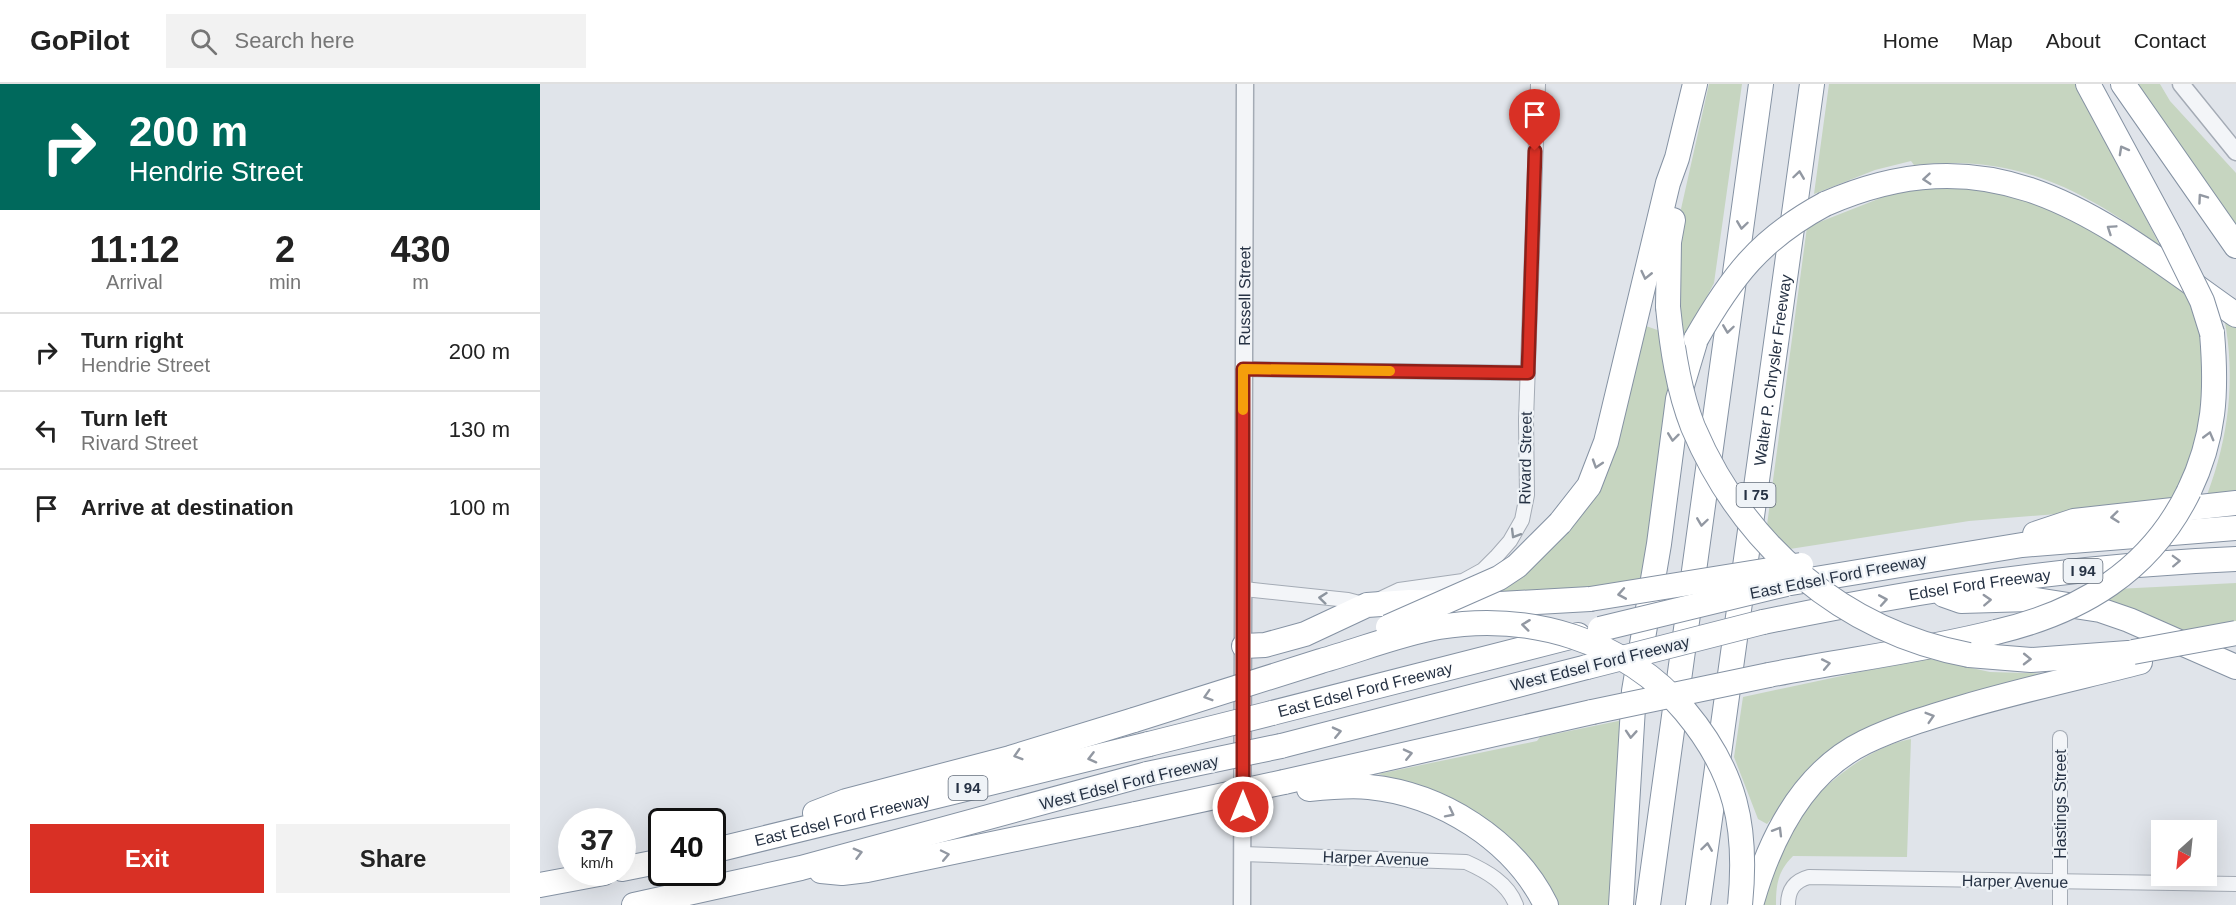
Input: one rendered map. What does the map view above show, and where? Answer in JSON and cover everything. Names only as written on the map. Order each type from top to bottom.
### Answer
[{"type":"highway","points":[[1284,672],[1480,588],[1517,566],[1560,523],[1589,486],[1606,442],[1668,183],[1677,158],[1695,84]]},
{"type":"highway","points":[[1648,905],[1761,84]]},
{"type":"highway","name":"Walter P. Chrysler Freeway","points":[[1698,905],[1812,84]]},
{"type":"highway","points":[[801,868],[842,873],[867,870],[1284,782],[1353,777],[1592,712],[1858,657],[1950,644],[2053,616],[2100,591],[2138,564],[2177,517],[2199,471],[2214,415],[2216,385],[2212,333],[2202,301],[2171,238],[2088,84]]},
{"type":"highway","points":[[2123,84],[2236,246]]},
{"type":"highway","points":[[1677,158],[1678,186],[1669,242],[1668,307],[1673,348],[1693,426],[1727,493],[1769,547],[1827,598],[1886,631],[1941,650],[1969,656],[2031,660],[2136,657]]},
{"type":"highway","points":[[1621,905],[1634,691],[1659,544],[1678,399],[1696,339],[1719,299],[1743,265],[1785,229],[1826,204],[1857,190],[1929,178],[1963,177],[2014,183],[2051,196],[2097,219],[2236,315]]},
{"type":"highway","points":[[2022,544],[2037,532],[2074,521],[2236,503]]},
{"type":"highway","name":"Edsel Ford Freeway","points":[[2022,544],[2236,528]]},
{"type":"highway","name":"East Edsel Ford Freeway","points":[[726,847],[1149,744],[1786,584],[2022,544]]},
{"type":"highway","name":"Edsel Ford Freeway","points":[[1763,622],[1982,582],[2156,562],[2236,559]]},
{"type":"highway","points":[[1244,646],[1265,645],[1305,634],[1367,605],[1410,602],[1500,604],[1590,599],[1804,565],[1847,572]]},
{"type":"highway","points":[[1931,591],[1961,601],[2030,599],[2100,610],[2129,620],[2236,667]]},
{"type":"highway","name":"West Edsel Ford Freeway","points":[[634,905],[801,868],[1147,774],[1281,746],[1763,622]]},
{"type":"highway","points":[[776,835],[816,812],[846,801],[1010,758],[1417,632],[1458,624],[1497,623],[1537,627],[1578,637],[1632,664],[1666,689],[1714,749],[1739,814],[1744,867],[1740,905]]},
{"type":"highway","points":[[1751,905],[1769,850],[1787,816],[1823,773],[1863,743],[1925,719],[1992,699],[2136,657],[2236,634]]},
{"type":"highway","points":[[1353,777],[1428,802],[1484,831],[1522,870],[1546,905]]},
{"type":"highway","points":[[540,885],[558,882]]},
{"type":"street","name":"Russell Street","points":[[1242,905],[1245,84]]},
{"type":"street","name":"Rivard Street","points":[[1367,605],[1399,590],[1463,581],[1483,570],[1510,541],[1522,520],[1527,495],[1528,373],[1538,84]]},
{"type":"street","points":[[2181,84],[2236,152]]},
{"type":"street","points":[[1243,369],[1528,373]]},
{"type":"street","points":[[1244,589],[1348,600],[1367,605]]},
{"type":"street","name":"Hastings Street","points":[[2060,738],[2060,905]]},
{"type":"street","name":"Harper Avenue","points":[[1242,854],[1466,862],[1487,872],[1503,886],[1516,905]]},
{"type":"street","name":"Harper Avenue","points":[[1788,905],[1790,890],[1795,883],[1809,877],[2236,884]]},
{"type":"green space","points":[[1709,84],[1742,84],[1714,283],[1680,348],[1666,400],[1642,580],[1598,588],[1499,596],[1494,586],[1558,538],[1646,326],[1663,332],[1678,249],[1681,209]]},
{"type":"green space","points":[[1829,84],[2078,84],[2160,246],[2131,225],[2074,192],[2016,171],[1984,165],[1951,163],[1914,165],[1911,161],[1875,170],[1814,194]]},
{"type":"green space","points":[[2135,84],[2160,84],[2170,101],[2236,173],[2236,229]]},
{"type":"green space","points":[[1990,183],[2060,205],[2188,289],[2203,330],[2209,392],[2199,444],[2171,505],[1969,521],[1790,549],[1767,525],[1807,227],[1901,190]]},
{"type":"green space","points":[[2224,317],[2236,323],[2236,490],[2207,495],[2221,451],[2228,407],[2230,362]]},
{"type":"green space","points":[[2236,583],[2236,622],[2176,632],[2131,608],[2076,591]]},
{"type":"green space","points":[[1926,658],[1990,672],[2062,674],[1966,698],[1803,781],[1767,824],[1758,819],[1734,757],[1743,697]]},
{"type":"green space","points":[[1623,720],[1609,905],[1559,905],[1557,898],[1424,789],[1378,774],[1537,741],[1540,737]]},
{"type":"green space","points":[[1911,739],[1907,857],[1793,856],[1779,878],[1776,905],[1763,905],[1782,842],[1796,819],[1809,804],[1840,775],[1858,762],[1893,744]]},
{"type":"slow traffic","points":[[1243,410],[1243,369],[1390,371]]},
{"type":"route","points":[[1243,807],[1243,369],[1528,373],[1535,151]]}]
